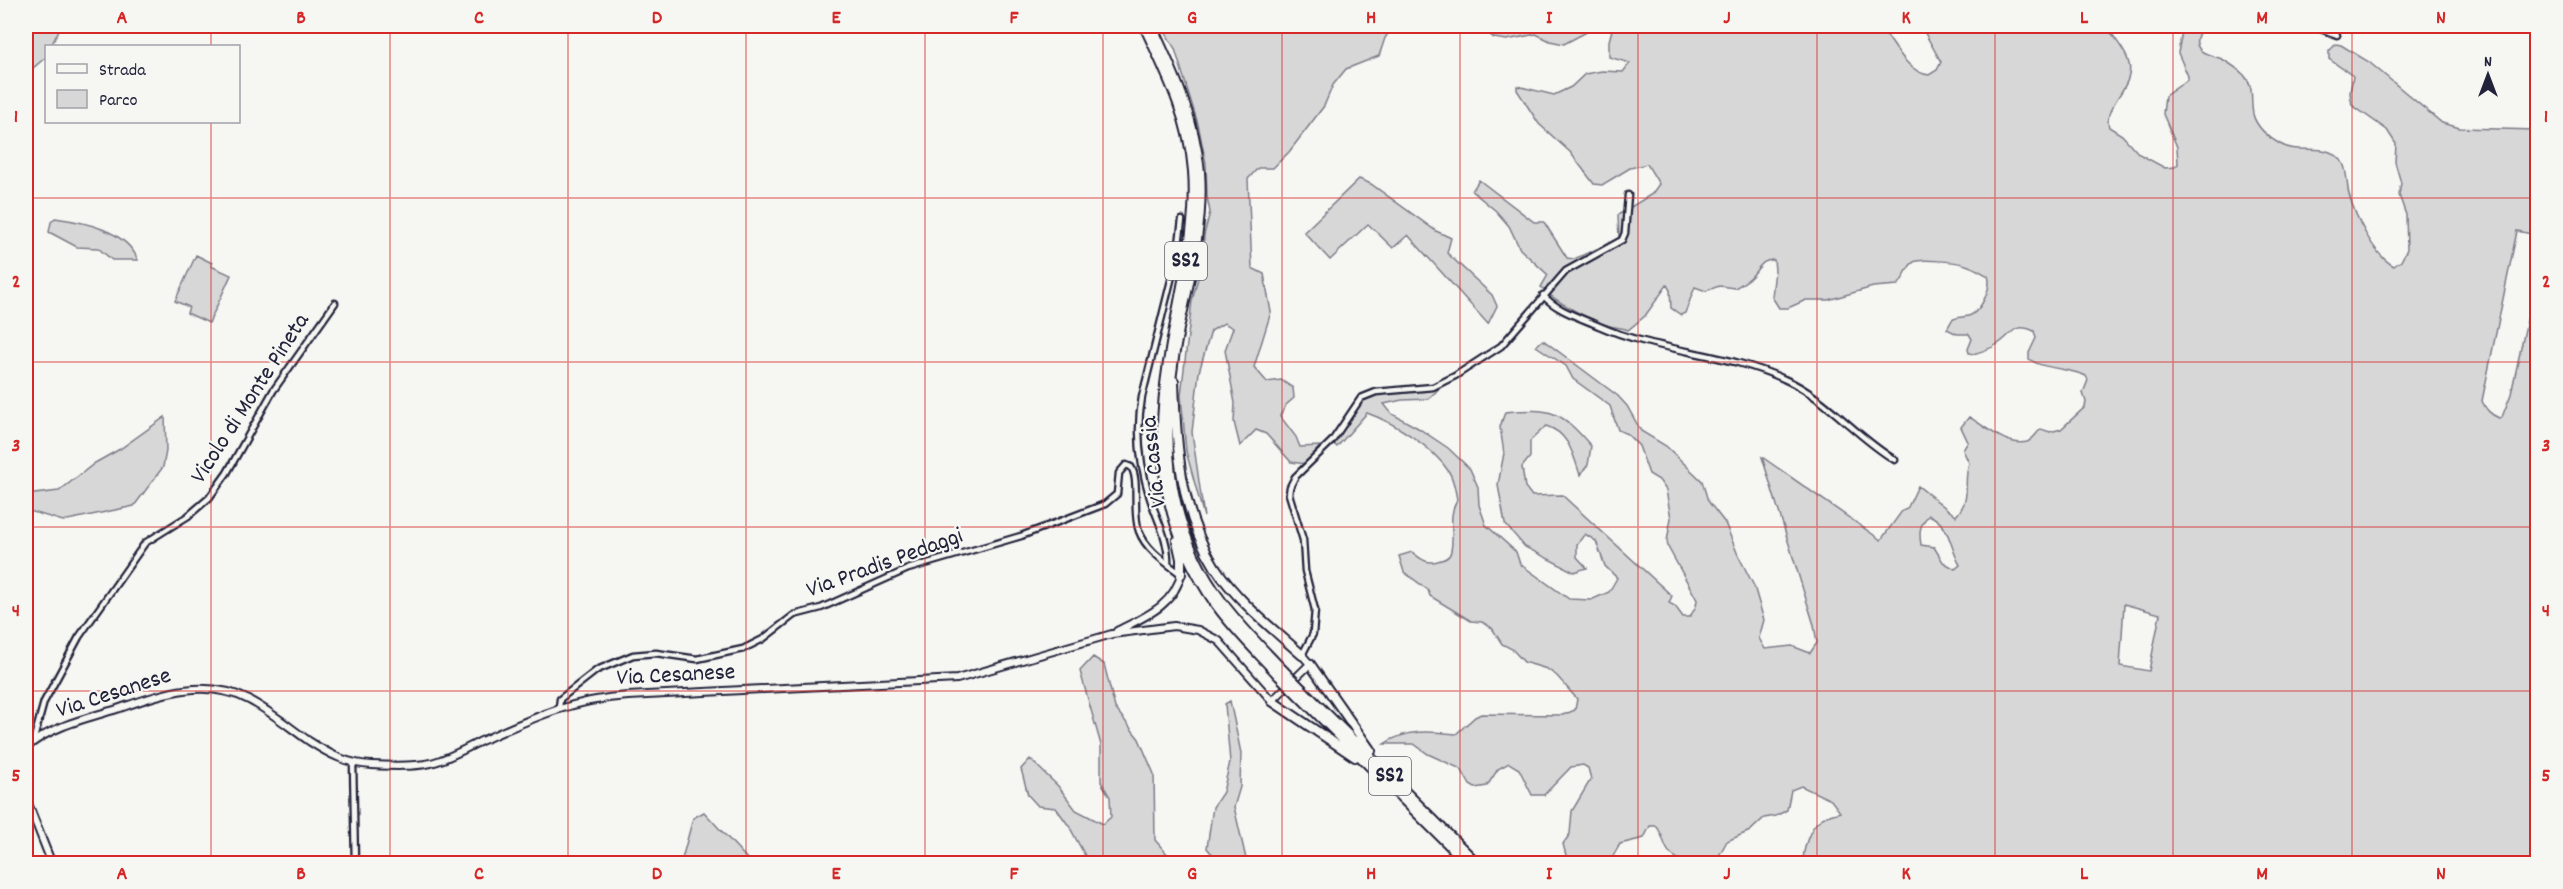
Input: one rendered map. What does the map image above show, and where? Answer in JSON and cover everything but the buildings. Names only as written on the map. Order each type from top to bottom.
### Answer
[{"type":"highway","name":"Via Cassia","points":[[1144,26],[1185,122],[1194,183],[1191,240],[1167,360],[1161,417],[1161,459],[1168,505],[1180,540],[1216,604],[1468,864]]},
{"type":"highway","name":"Via Cassia","points":[[1152,26],[1190,114],[1200,171],[1197,241],[1173,362],[1168,405],[1169,456],[1175,501],[1186,534],[1206,577],[1222,602],[1282,674]]},
{"type":"highway","points":[[1173,362],[1178,456],[1187,497],[1200,537],[1216,568],[1235,593],[1302,655]]},
{"type":"highway","points":[[1168,505],[1181,556],[1181,574]]},
{"type":"highway","points":[[1310,664],[1384,770]]},
{"type":"highway","name":"Via Cassia","points":[[1300,692],[1384,770],[1478,864]]},
{"type":"highway","points":[[1272,700],[1286,712],[1350,753],[1371,773],[1392,786]]},
{"type":"street","points":[[2313,26],[2337,35]]},
{"type":"street","points":[[1272,700],[1310,664],[1302,655],[1313,634],[1316,610],[1305,571],[1303,540],[1289,494],[1293,480],[1332,441],[1363,397],[1376,392],[1428,388],[1445,382],[1501,346],[1543,295],[1570,267],[1622,240],[1625,233],[1629,195]]},
{"type":"street","points":[[1168,564],[1168,544],[1148,488],[1139,439],[1139,420],[1142,397],[1178,252],[1182,220]]},
{"type":"street","points":[[1543,295],[1547,301],[1621,334],[1758,369],[1786,380],[1804,390],[1895,460]]},
{"type":"street","name":"Vicolo di Monte Pineta","points":[[33,742],[46,696],[79,637],[145,543],[194,512],[219,486],[273,391],[335,303]]},
{"type":"street","name":"Via Pradis Pedaggi","points":[[559,708],[560,699],[581,681],[603,666],[624,658],[652,653],[697,659],[731,653],[763,639],[794,615],[818,610],[901,572],[1021,536],[1105,504],[1116,496],[1120,471],[1126,465],[1131,467],[1134,473],[1135,509],[1139,532],[1149,547],[1181,574]]},
{"type":"street","points":[[1112,634],[1159,608],[1174,592],[1181,574]]},
{"type":"street","name":"Via Cesanese","points":[[26,748],[33,742],[88,718],[155,696],[181,689],[210,688],[247,699],[322,749],[353,763],[391,766],[433,762],[559,708],[606,698],[957,679],[1112,634],[1170,626],[1202,631],[1225,646],[1255,684],[1272,700]]},
{"type":"street","points":[[353,763],[355,864]]},
{"type":"street","points":[[26,798],[52,864]]},
{"type":"green space","points":[[26,26],[61,26],[52,45],[45,45],[45,58],[33,68],[26,64]]},
{"type":"green space","points":[[1162,26],[1393,26],[1385,38],[1379,56],[1346,69],[1333,85],[1324,106],[1289,152],[1273,168],[1258,168],[1248,179],[1252,268],[1264,274],[1271,312],[1254,367],[1267,382],[1281,380],[1293,388],[1294,398],[1286,405],[1280,416],[1296,437],[1300,447],[1320,446],[1306,464],[1291,462],[1266,434],[1256,430],[1240,446],[1234,422],[1235,403],[1225,350],[1233,328],[1224,323],[1211,331],[1199,372],[1192,432],[1204,517],[1186,451],[1181,395],[1192,301],[1203,259],[1204,235],[1210,212],[1206,163],[1198,124],[1175,49]]},
{"type":"green space","points":[[1466,26],[1598,26],[1564,44],[1550,41],[1536,34],[1507,40],[1494,38],[1481,28]]},
{"type":"green space","points":[[1613,26],[1880,26],[1907,63],[1921,73],[1929,75],[1937,70],[1941,62],[1921,26],[2098,26],[2100,30],[2110,31],[2124,51],[2130,72],[2110,112],[2109,127],[2122,135],[2139,154],[2165,168],[2175,167],[2178,164],[2177,147],[2163,114],[2165,96],[2187,80],[2188,76],[2178,53],[2183,26],[2202,26],[2197,38],[2198,47],[2205,53],[2222,59],[2244,75],[2251,89],[2253,114],[2264,132],[2276,142],[2287,147],[2323,150],[2341,159],[2345,168],[2349,194],[2361,224],[2379,254],[2394,266],[2401,261],[2407,249],[2406,215],[2399,195],[2401,183],[2395,162],[2396,144],[2387,130],[2352,105],[2350,93],[2353,76],[2329,59],[2329,51],[2336,44],[2369,62],[2442,123],[2460,128],[2537,130],[2537,235],[2517,231],[2482,401],[2491,413],[2499,418],[2502,417],[2511,394],[2533,294],[2537,296],[2537,863],[1803,863],[1804,852],[1813,827],[1823,818],[1840,812],[1831,800],[1801,786],[1791,790],[1787,810],[1776,816],[1764,818],[1750,831],[1727,841],[1715,863],[1690,863],[1679,860],[1669,852],[1656,826],[1650,826],[1644,838],[1620,844],[1609,863],[1568,863],[1563,844],[1570,834],[1572,811],[1591,779],[1588,768],[1583,765],[1571,767],[1544,795],[1532,795],[1519,769],[1509,763],[1498,769],[1487,786],[1475,788],[1470,785],[1461,769],[1428,754],[1414,744],[1384,744],[1410,733],[1456,734],[1481,714],[1563,715],[1575,710],[1577,699],[1557,676],[1547,669],[1524,662],[1512,649],[1502,644],[1492,628],[1482,622],[1471,621],[1430,596],[1428,590],[1404,572],[1399,556],[1412,552],[1432,562],[1445,559],[1450,554],[1452,513],[1457,499],[1455,489],[1449,472],[1423,445],[1401,429],[1367,413],[1337,447],[1333,443],[1353,409],[1368,396],[1398,390],[1439,389],[1428,399],[1402,400],[1384,404],[1392,414],[1448,448],[1470,469],[1478,487],[1479,505],[1486,525],[1516,552],[1520,564],[1569,599],[1591,600],[1609,592],[1617,578],[1605,566],[1596,541],[1585,534],[1577,544],[1577,557],[1587,568],[1574,572],[1525,547],[1505,524],[1498,485],[1504,453],[1500,427],[1505,412],[1545,412],[1563,418],[1591,446],[1588,465],[1580,475],[1565,439],[1554,429],[1546,426],[1530,441],[1530,457],[1522,467],[1525,487],[1532,496],[1562,495],[1672,596],[1669,603],[1675,606],[1683,617],[1690,617],[1697,600],[1668,547],[1671,518],[1666,490],[1659,480],[1649,474],[1639,446],[1627,434],[1618,430],[1610,406],[1573,379],[1566,366],[1536,346],[1543,340],[1618,396],[1627,406],[1641,431],[1666,446],[1702,481],[1708,501],[1725,523],[1754,586],[1764,620],[1759,638],[1765,649],[1792,646],[1810,653],[1817,643],[1814,625],[1762,457],[1881,540],[1902,511],[1907,509],[1918,486],[1956,516],[1966,496],[1969,463],[1963,450],[1968,442],[1961,427],[1969,417],[2004,439],[2019,443],[2029,441],[2041,429],[2050,432],[2061,429],[2085,407],[2083,393],[2088,380],[2086,376],[2035,363],[2029,359],[2029,353],[2036,338],[2034,331],[2027,328],[2017,329],[1994,346],[1973,354],[1969,353],[1968,349],[1972,339],[1969,334],[1957,334],[1947,329],[1952,320],[1969,316],[1975,312],[1982,303],[1989,286],[1988,276],[1962,264],[1918,261],[1909,266],[1898,285],[1873,287],[1828,300],[1806,300],[1788,308],[1779,308],[1772,297],[1775,270],[1774,260],[1770,260],[1763,263],[1749,278],[1735,288],[1719,286],[1706,291],[1695,287],[1685,313],[1681,315],[1671,308],[1670,290],[1667,285],[1645,316],[1628,330],[1610,326],[1573,310],[1547,293],[1541,287],[1548,275],[1520,249],[1509,226],[1496,211],[1472,191],[1479,180],[1534,222],[1544,222],[1567,258],[1574,259],[1619,239],[1618,215],[1652,194],[1659,184],[1647,164],[1630,168],[1602,185],[1594,184],[1570,152],[1539,124],[1517,90],[1517,86],[1554,95],[1571,87],[1585,74],[1602,71],[1623,72],[1630,63],[1609,57],[1609,41]],"holes":[[[1929,515],[1942,524],[1946,530],[1960,565],[1955,569],[1943,562],[1934,547],[1921,545],[1921,529]],[[2124,604],[2160,614],[2149,671],[2120,666]]]},
{"type":"green space","points":[[1359,179],[1371,184],[1436,231],[1451,238],[1447,253],[1492,295],[1497,306],[1488,324],[1408,235],[1393,248],[1368,224],[1330,260],[1304,232]]},
{"type":"green space","points":[[55,218],[103,229],[124,241],[138,260],[112,260],[98,248],[77,247],[49,232],[51,222]]},
{"type":"green space","points":[[196,255],[212,263],[211,266],[231,275],[209,323],[187,313],[189,307],[175,301]]},
{"type":"green space","points":[[165,417],[166,451],[163,467],[134,506],[63,521],[26,510],[26,495],[59,491],[95,463],[120,449]]},
{"type":"green space","points":[[1093,657],[1104,664],[1115,708],[1139,739],[1154,774],[1155,840],[1175,863],[1089,863],[1069,826],[1056,808],[1038,806],[1028,795],[1021,769],[1030,759],[1058,786],[1076,810],[1103,824],[1111,817],[1110,797],[1101,782],[1101,745],[1080,671]]},
{"type":"green space","points":[[1230,701],[1241,753],[1240,787],[1234,807],[1247,863],[1225,861],[1215,856],[1207,848],[1213,807],[1223,792],[1230,762],[1225,704]]},
{"type":"green space","points":[[704,812],[751,863],[681,863],[693,818]]}]
